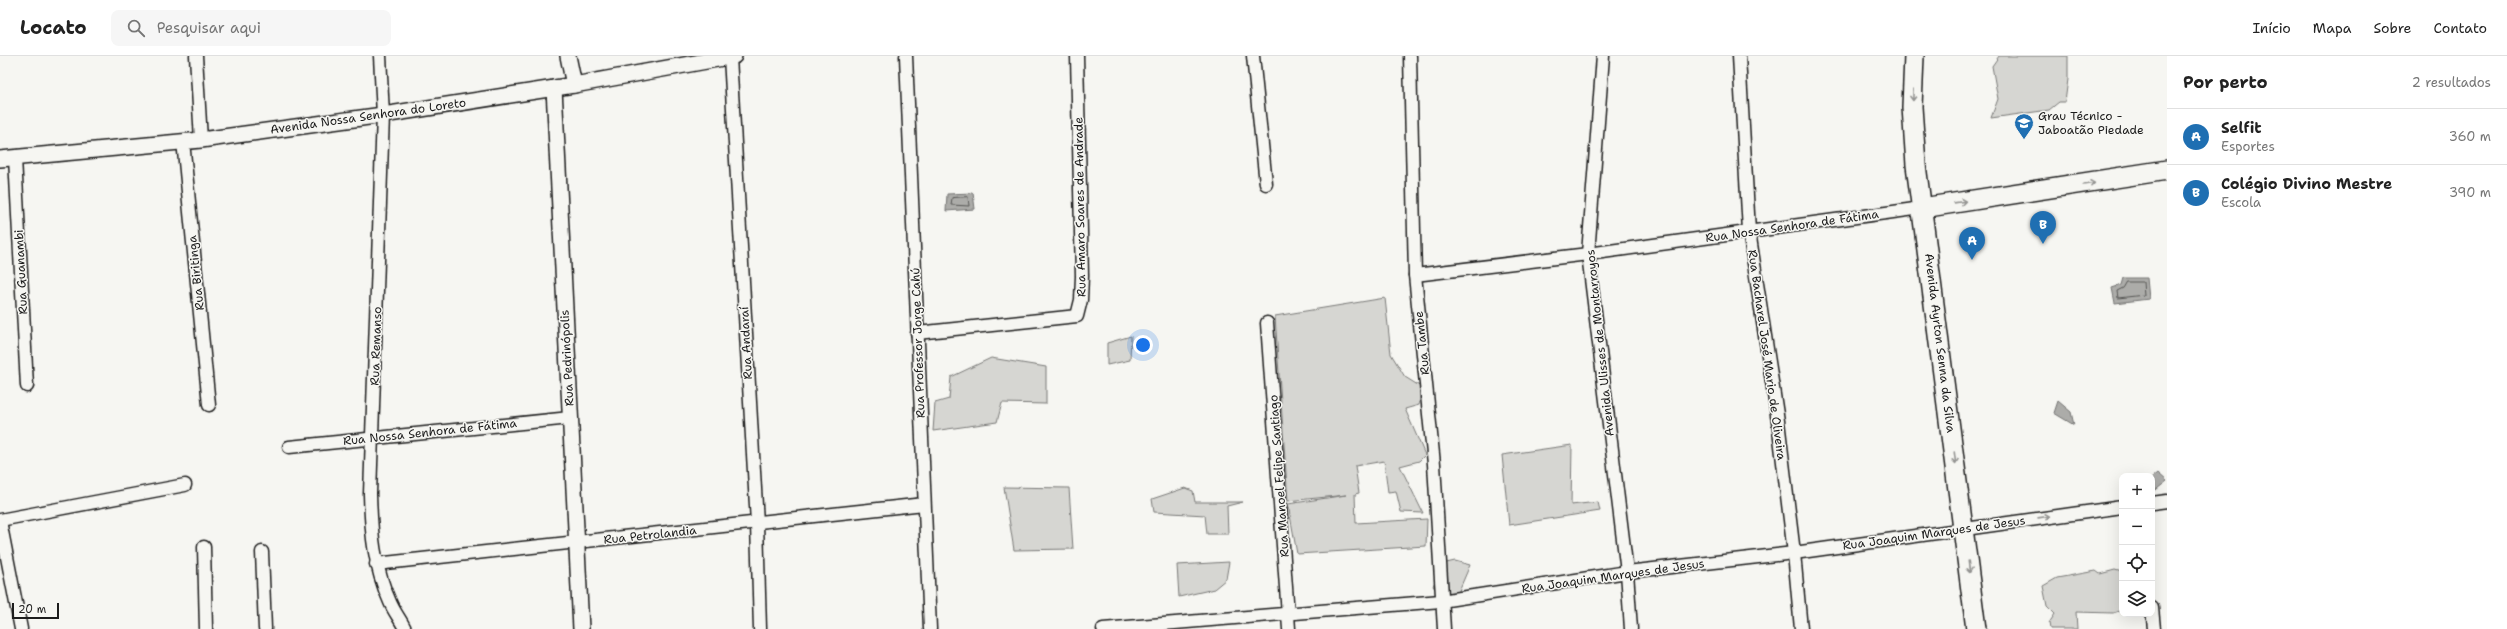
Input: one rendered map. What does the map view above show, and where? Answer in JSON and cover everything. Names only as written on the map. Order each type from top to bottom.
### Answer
[{"type":"main road","name":"Avenida Ayrton Senna da Silva","points":[[1914,56],[1912,107],[1916,165],[1976,629]]},
{"type":"main road","name":"Rua Nossa Senhora de Fátima","points":[[1922,208],[2167,170]]},
{"type":"street","points":[[196,56],[201,140]]},
{"type":"street","name":"Rua Remanso","points":[[380,56],[383,115],[370,494],[371,533],[376,564],[390,603],[405,629]]},
{"type":"street","points":[[568,56],[574,85]]},
{"type":"street","name":"Avenida Nossa Senhora do Loreto","points":[[0,159],[201,140],[383,115],[574,85],[732,56]]},
{"type":"street","name":"Rua Andaraí","points":[[732,56],[757,523],[760,629]]},
{"type":"street","name":"Rua Professor Jorge Cahú","points":[[906,56],[930,629]]},
{"type":"street","name":"Rua Amaro Soares de Andrade","points":[[917,333],[1077,316],[1081,300],[1082,269],[1077,56]]},
{"type":"street","points":[[1253,56],[1266,184]]},
{"type":"street","name":"Rua Tambe","points":[[1410,56],[1416,275],[1434,464],[1441,601],[1444,629]]},
{"type":"street","name":"Avenida Ulisses de Montarroyos","points":[[1603,56],[1588,254],[1627,572],[1631,629]]},
{"type":"street","name":"Rua Bacharel José Mario de Oliveira","points":[[1739,56],[1749,231],[1794,552],[1801,629]]},
{"type":"street","name":"Rua Pedrinópolis","points":[[554,88],[581,629]]},
{"type":"street","name":"Rua Biritinga","points":[[183,141],[209,405]]},
{"type":"street","name":"Rua Guanambi","points":[[15,158],[27,386]]},
{"type":"street","name":"Rua Nossa Senhora de Fátima","points":[[1416,275],[1588,254],[1922,208]]},
{"type":"street","name":"Rua Manoel Felipe Santiago","points":[[1267,323],[1289,629]]},
{"type":"street","name":"Rua Nossa Senhora de Fátima","points":[[289,447],[570,418]]},
{"type":"street","points":[[21,629],[0,521],[185,485]]},
{"type":"street","points":[[2155,503],[2167,501]]},
{"type":"street","name":"Rua Petrolandia","points":[[376,564],[924,504]]},
{"type":"street","name":"Rua Joaquim Marques de Jesus","points":[[1103,629],[1215,624],[1289,613],[1441,601],[1627,572],[1794,552],[2119,507]]},
{"type":"street","points":[[204,547],[206,629]]},
{"type":"street","points":[[262,552],[265,629]]},
{"type":"street","points":[[2153,617],[2154,629]]},
{"type":"shaded area","points":[[1999,56],[2068,56],[2068,79],[2065,102],[2059,102],[2049,110],[1991,118],[1998,99],[1992,66]]},
{"type":"shaded area","points":[[1385,298],[1391,354],[1405,377],[1421,387],[1419,405],[1405,409],[1425,455],[1419,461],[1400,466],[1423,513],[1401,512],[1396,491],[1388,492],[1384,461],[1355,466],[1359,493],[1355,494],[1356,523],[1427,519],[1426,546],[1297,554],[1288,504],[1346,495],[1288,501],[1275,316]]},
{"type":"shaded area","points":[[1131,336],[1130,360],[1107,365],[1107,343]]},
{"type":"shaded area","points":[[991,358],[1046,367],[1046,404],[1002,403],[997,422],[933,431],[935,403],[949,399],[951,377]]},
{"type":"shaded area","points":[[1572,445],[1571,505],[1598,502],[1600,511],[1509,525],[1502,455]]},
{"type":"shaded area","points":[[1004,487],[1069,488],[1073,549],[1014,550]]},
{"type":"shaded area","points":[[1185,488],[1193,491],[1195,502],[1243,502],[1227,506],[1228,534],[1207,534],[1205,515],[1154,512],[1152,499]]},
{"type":"shaded area","points":[[1455,561],[1470,565],[1458,593],[1438,593],[1433,586],[1442,564]]},
{"type":"shaded area","points":[[1229,562],[1226,579],[1214,589],[1179,597],[1177,565]]},
{"type":"shaded area","points":[[2115,570],[2119,571],[2119,611],[2113,613],[2076,612],[2077,629],[2050,629],[2049,623],[2055,614],[2047,606],[2043,586],[2057,578],[2096,571],[2100,574]]},
{"type":"water","points":[[973,193],[975,209],[946,211],[947,194]]},
{"type":"water","points":[[2123,278],[2147,278],[2149,299],[2115,303],[2112,288],[2121,285]]},
{"type":"water","points":[[2058,401],[2071,412],[2074,425],[2054,413]]},
{"type":"water","points":[[2158,473],[2167,481],[2155,491],[2155,476]]},
{"type":"place","name":"Grau Técnico - Jaboatão Piedade","points":[[2024,140]]},
{"type":"place","name":"Colégio Divino Mestre","points":[[2043,244]]},
{"type":"place","name":"Selfit","points":[[1972,260]]}]
